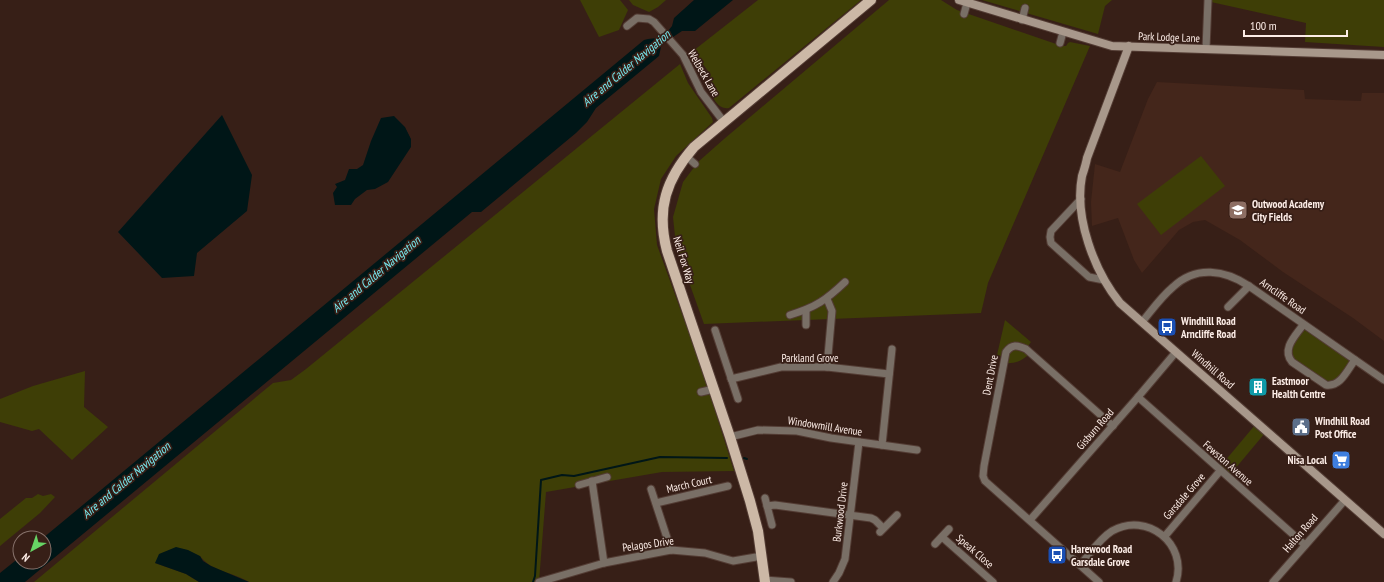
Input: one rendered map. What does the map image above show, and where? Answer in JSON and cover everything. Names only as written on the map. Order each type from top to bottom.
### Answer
[{"type":"main road","name":"Neil Fox Way","points":[[765,581],[755,518],[730,437],[667,251],[663,234],[663,206],[671,179],[686,156],[694,147],[871,0]]},
{"type":"street","points":[[1206,49],[1208,0]]},
{"type":"street","points":[[963,1],[964,14]]},
{"type":"street","name":"Park Lodge Lane","points":[[963,1],[1112,46],[1384,55]]},
{"type":"street","points":[[1022,20],[1025,8]]},
{"type":"street","name":"Welbeck Lane","points":[[627,26],[637,18],[649,19],[658,26],[683,55],[698,88],[724,122]]},
{"type":"street","points":[[1060,43],[1063,32]]},
{"type":"street","name":"Windhill Road","points":[[1129,46],[1082,176],[1082,213],[1085,231],[1095,264],[1112,293],[1120,303],[1384,534]]},
{"type":"street","points":[[686,156],[695,164]]},
{"type":"street","points":[[1081,200],[1052,231],[1050,237],[1051,244],[1089,277],[1104,280]]},
{"type":"street","name":"Arncliffe Road","points":[[1142,322],[1172,287],[1183,280],[1196,274],[1215,272],[1226,274],[1237,278],[1250,286],[1384,380]]},
{"type":"street","points":[[790,315],[806,310],[827,299],[845,282]]},
{"type":"street","name":"Arncliffe Road","points":[[1228,307],[1250,286]]},
{"type":"street","points":[[827,299],[832,310],[827,367]]},
{"type":"street","points":[[806,310],[806,325]]},
{"type":"street","name":"Arncliffe Road","points":[[1303,324],[1289,345],[1287,352],[1292,362],[1326,385],[1335,385],[1340,381],[1355,360]]},
{"type":"street","points":[[715,330],[738,399]]},
{"type":"street","name":"Dent Drive","points":[[1030,520],[987,484],[983,476],[1006,352],[1010,347],[1014,345],[1020,346],[1031,352],[1113,426]]},
{"type":"street","points":[[882,445],[892,349]]},
{"type":"street","name":"Gisburn Road","points":[[1030,520],[1176,352]]},
{"type":"street","name":"Parkland Grove","points":[[731,379],[781,367],[827,367],[889,374]]},
{"type":"street","points":[[701,392],[714,389]]},
{"type":"street","name":"Fewston Avenue","points":[[1138,397],[1305,545]]},
{"type":"street","name":"Windowmill Avenue","points":[[730,437],[758,430],[797,431],[831,438],[917,450]]},
{"type":"street","name":"Burkwood Drive","points":[[833,582],[845,559],[859,442]]},
{"type":"street","name":"Garsdale Grove","points":[[1165,536],[1220,471]]},
{"type":"street","points":[[578,484],[607,477]]},
{"type":"street","points":[[592,481],[604,563]]},
{"type":"street","name":"March Court","points":[[656,503],[728,486]]},
{"type":"street","name":"March Court","points":[[650,489],[671,550]]},
{"type":"street","points":[[765,498],[772,525]]},
{"type":"street","name":"Halton Road","points":[[1272,582],[1345,500]]},
{"type":"street","points":[[767,506],[775,505],[873,519],[882,530],[897,515]]},
{"type":"street","points":[[1030,520],[1099,582]]},
{"type":"street","name":"Garsdale Grove","points":[[1080,565],[1112,531],[1128,526],[1143,526],[1153,529],[1165,536],[1174,548],[1178,560],[1179,570],[1176,582]]},
{"type":"street","name":"Speak Close","points":[[936,544],[949,529]]},
{"type":"street","name":"Speak Close","points":[[942,537],[993,582]]},
{"type":"street","name":"Pelagos Drive","points":[[539,582],[604,563],[671,550],[705,554],[732,561],[762,556]]},
{"type":"street","points":[[765,581],[790,582]]},
{"type":"shaded area","points":[[580,0],[620,0],[628,10],[619,30],[599,37]]},
{"type":"shaded area","points":[[629,0],[666,0],[649,12],[633,5]]},
{"type":"shaded area","points":[[758,0],[861,0],[729,108],[725,108],[718,104],[712,97],[706,84],[711,75],[693,51]]},
{"type":"shaded area","points":[[889,0],[941,0],[957,10],[1062,46],[1066,46],[1070,42],[1090,46],[988,283],[981,313],[704,324],[676,246],[673,217],[683,182],[698,162],[724,139]]},
{"type":"shaded area","points":[[982,0],[1112,0],[1105,6],[1098,34]]},
{"type":"shaded area","points":[[1211,0],[1384,0],[1384,47],[1305,42],[1306,23],[1211,2]]},
{"type":"shaded area","points":[[680,64],[688,83],[712,118],[713,122],[676,156],[661,179],[654,209],[657,245],[701,366],[734,471],[662,472],[546,492],[539,582],[249,582],[217,569],[200,556],[155,563],[186,574],[199,582],[34,582],[48,570],[52,570],[52,567],[273,383],[291,380]]},
{"type":"shaded area","name":"Outwood Academy City Fields","points":[[1157,82],[1304,90],[1305,99],[1361,101],[1362,93],[1384,93],[1384,341],[1353,318],[1283,272],[1240,240],[1205,220],[1193,222],[1179,230],[1142,273],[1134,260],[1118,218],[1092,226],[1091,202],[1095,164],[1120,172],[1148,99]]},
{"type":"shaded area","points":[[1201,156],[1225,186],[1161,235],[1137,204]]},
{"type":"shaded area","points":[[1005,320],[1031,342],[1026,349],[1031,352],[1022,360],[1012,363],[1004,363],[1005,357],[997,355]]},
{"type":"shaded area","points":[[1303,325],[1355,360],[1340,381],[1329,385],[1292,362],[1289,345]]},
{"type":"shaded area","points":[[85,371],[84,407],[108,427],[72,460],[39,429],[32,431],[0,422],[0,399],[33,386]]},
{"type":"shaded area","points":[[1255,425],[1265,433],[1229,476],[1219,468]]},
{"type":"shaded area","points":[[38,494],[43,496],[51,494],[55,497],[40,513],[19,530],[12,530],[12,536],[0,546],[0,519],[26,498],[32,498]]},
{"type":"water","name":"Aire and Calder Navigation","points":[[694,0],[733,0],[695,31],[682,31],[664,43],[661,47],[659,56],[596,108],[587,122],[576,133],[481,212],[472,212],[52,560],[52,531],[644,40],[657,38],[668,31],[672,26],[674,18]]},
{"type":"water","points":[[222,115],[252,175],[247,211],[197,253],[194,276],[162,278],[118,232]]},
{"type":"water","points":[[394,116],[405,127],[411,139],[411,147],[388,182],[375,189],[367,190],[355,199],[351,205],[335,205],[333,193],[337,187],[335,184],[345,180],[349,169],[357,169],[363,165],[381,118]]},
{"type":"water","points":[[176,547],[188,550],[200,556],[203,561],[211,566],[249,582],[199,582],[186,574],[155,563],[159,554]]},
{"type":"water","points":[[12,563],[12,570],[39,570],[25,582],[0,582],[0,573]]},
{"type":"waterway","points":[[533,582],[535,576],[541,480],[562,475],[574,476],[660,457],[727,458]]},
{"type":"place","name":"Outwood Academy City Fields","points":[[1238,210]]},
{"type":"place","name":"Windhill Road Arncliffe Road","points":[[1167,327]]},
{"type":"place","name":"Eastmoor Health Centre","points":[[1258,387]]},
{"type":"place","name":"Windhill Road Post Office","points":[[1301,427]]},
{"type":"place","name":"Nisa Local","points":[[1341,460]]},
{"type":"place","name":"Harewood Road Garsdale Grove","points":[[1057,555]]}]
